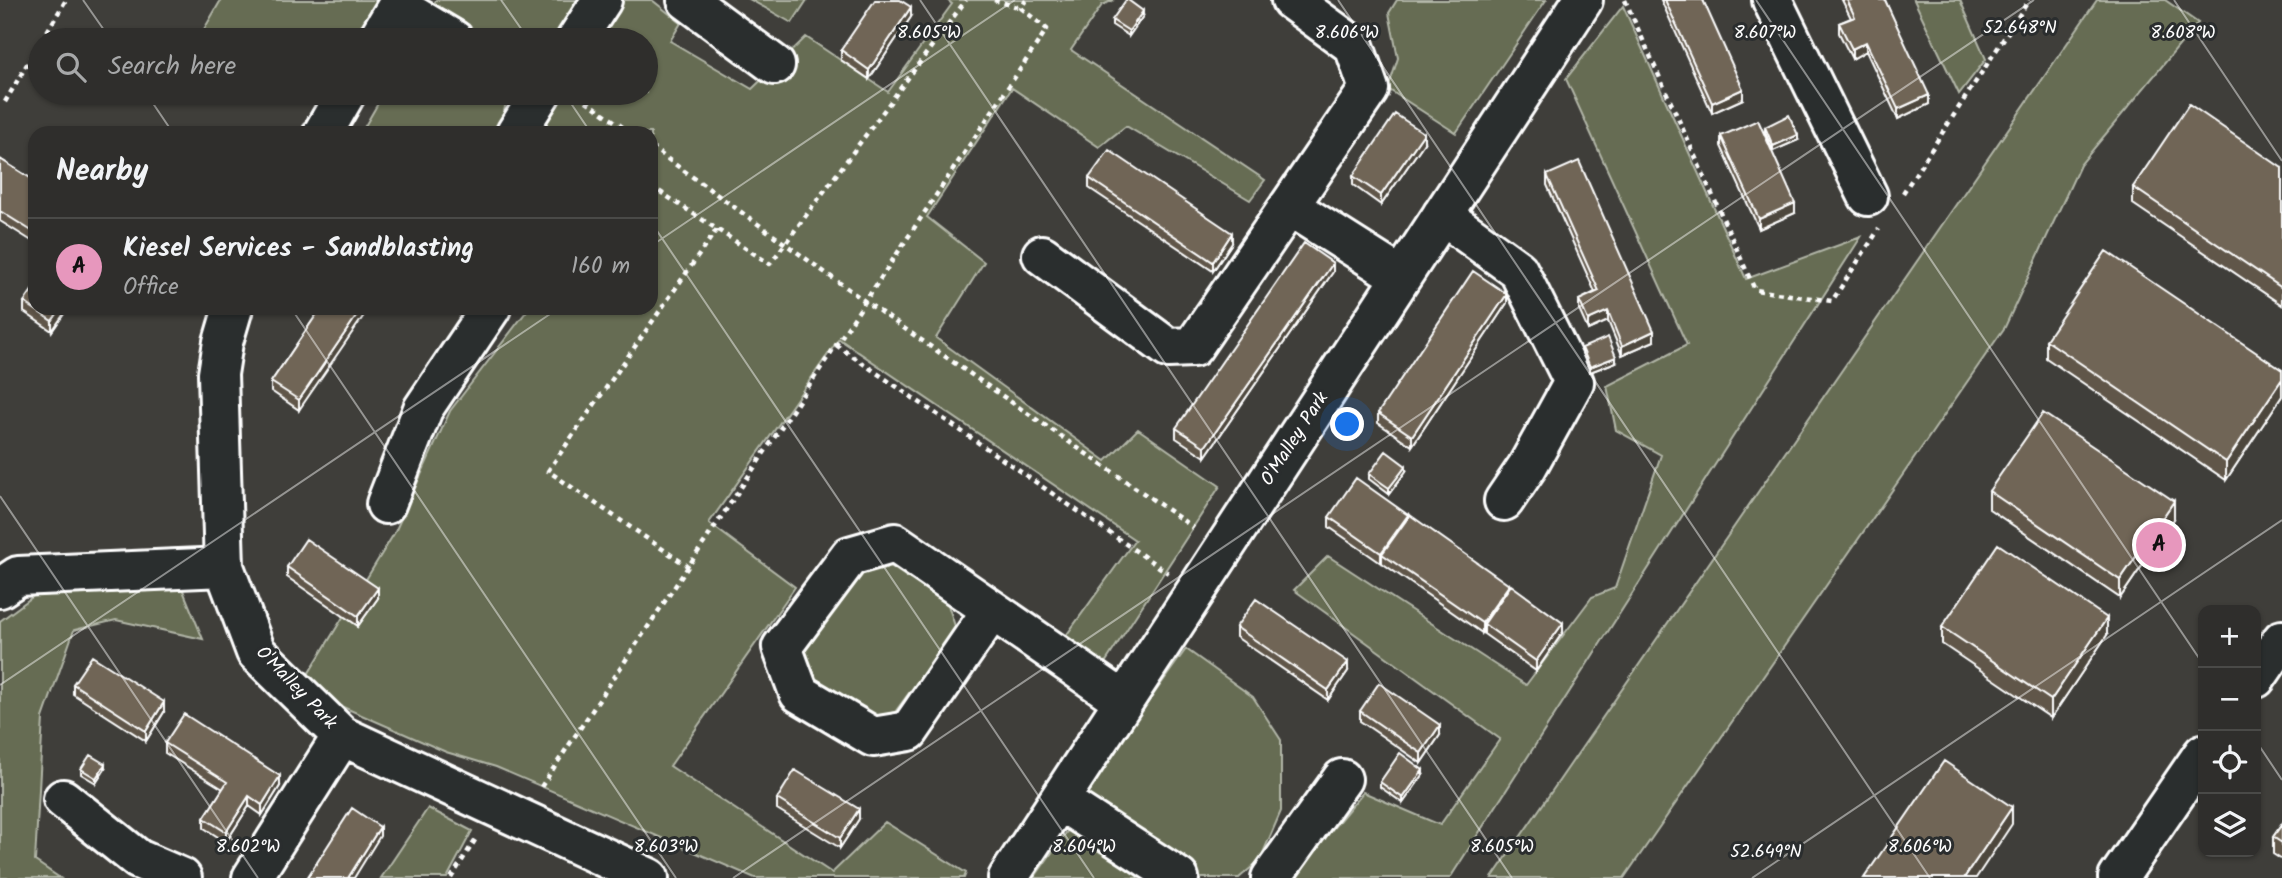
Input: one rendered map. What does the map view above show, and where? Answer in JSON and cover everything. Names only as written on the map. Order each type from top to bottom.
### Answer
[{"type":"street","points":[[584,28],[602,0]]},
{"type":"street","points":[[687,0],[775,65]]},
{"type":"street","points":[[1042,255],[1168,348],[1193,347],[1369,89],[1354,46],[1291,0]]},
{"type":"street","name":"O'Malley Park","points":[[1008,878],[1583,0]]},
{"type":"street","points":[[1772,0],[1868,196]]},
{"type":"street","points":[[384,28],[399,3],[436,28]]},
{"type":"street","points":[[327,126],[339,105]]},
{"type":"street","points":[[520,126],[533,105]]},
{"type":"street","points":[[1289,206],[1402,277]]},
{"type":"street","points":[[1442,215],[1518,270],[1574,382],[1527,467],[1504,501]]},
{"type":"street","name":"O'Malley Park","points":[[231,315],[218,374],[224,567],[256,652],[342,736],[508,813],[589,866],[649,878]]},
{"type":"street","points":[[386,504],[423,409],[486,315]]},
{"type":"street","points":[[992,610],[909,731],[873,737],[799,693],[782,647],[850,556],[895,543],[1124,701]]},
{"type":"street","points":[[0,588],[18,576],[224,567]]},
{"type":"street","points":[[2261,671],[2282,640]]},
{"type":"street","points":[[252,878],[342,736]]},
{"type":"street","points":[[2118,878],[2198,761]]},
{"type":"street","points":[[1271,878],[1342,779]]},
{"type":"street","points":[[63,799],[138,859],[182,878]]},
{"type":"street","points":[[1059,800],[1180,878]]},
{"type":"path","points":[[49,28],[66,0]]},
{"type":"path","points":[[658,191],[770,264],[965,0]]},
{"type":"path","points":[[451,878],[508,813],[689,567],[1047,29],[1021,8],[994,0]]},
{"type":"path","points":[[1021,8],[1026,0]]},
{"type":"path","points":[[5,102],[28,63]]},
{"type":"path","points":[[591,105],[621,126]]},
{"type":"path","points":[[658,152],[866,302],[1223,548]]},
{"type":"path","points":[[658,313],[716,229]]},
{"type":"path","points":[[656,315],[548,471],[689,567]]},
{"type":"path","points":[[836,345],[1195,592]]},
{"type":"green space","points":[[221,0],[388,0],[373,28],[205,28]]},
{"type":"green space","points":[[436,0],[578,0],[560,28],[462,28],[432,8]]},
{"type":"green space","points":[[617,0],[652,0],[681,23],[670,41],[752,89],[806,37],[888,92],[952,4],[947,0],[1114,0],[1102,5],[1071,50],[1265,180],[1250,200],[1126,126],[1099,147],[1012,88],[927,217],[984,262],[936,338],[1106,461],[1138,429],[1220,486],[1105,663],[1063,640],[1135,540],[839,339],[709,523],[795,587],[670,766],[832,873],[885,822],[966,873],[964,878],[755,878],[496,767],[446,752],[327,700],[307,676],[395,532],[450,411],[524,315],[658,315],[658,126],[544,126],[554,105],[658,105],[658,28],[595,28]]},
{"type":"green space","points":[[751,0],[807,0],[792,23]]},
{"type":"green space","points":[[1397,0],[1546,0],[1456,133],[1388,89],[1398,58],[1389,13]]},
{"type":"green space","points":[[1914,0],[1960,0],[1986,59],[1959,94]]},
{"type":"green space","points":[[2097,0],[2165,0],[2198,23],[2080,165],[2005,327],[1624,878],[1492,878]]},
{"type":"green space","points":[[1623,6],[1746,279],[1861,237],[1450,878],[1292,878],[1363,792],[1440,825],[1500,739],[1294,590],[1328,556],[1526,685],[1592,597],[1615,588],[1661,455],[1616,430],[1607,386],[1687,345],[1566,79]]},
{"type":"green space","points":[[377,105],[505,105],[501,126],[365,126]]},
{"type":"green space","points":[[886,563],[948,605],[956,629],[895,712],[868,719],[806,682],[801,655],[866,565]]},
{"type":"green space","points":[[182,588],[203,639],[116,620],[74,630],[43,718],[35,861],[60,878],[0,878],[0,621],[39,592]]},
{"type":"green space","points":[[1186,649],[1253,697],[1281,740],[1281,811],[1260,860],[1239,878],[1197,878],[1081,796]]},
{"type":"green space","points":[[428,808],[472,831],[447,878],[381,878]]},
{"type":"green space","points":[[1068,830],[1094,834],[1163,878],[1034,878]]},
{"type":"building","points":[[875,0],[900,0],[911,7],[869,70],[841,50]]},
{"type":"building","points":[[1126,0],[1143,11],[1129,31],[1112,20]]},
{"type":"building","points":[[1665,0],[1703,0],[1743,89],[1712,103]]},
{"type":"building","points":[[1847,0],[1885,0],[1929,95],[1898,109],[1866,42],[1852,49],[1839,23],[1855,17]]},
{"type":"building","points":[[2189,104],[2282,168],[2282,288],[2133,187]]},
{"type":"building","points":[[1395,114],[1424,133],[1381,195],[1353,176]]},
{"type":"building","points":[[1789,115],[1798,135],[1773,146],[1765,127]]},
{"type":"building","points":[[1758,120],[1795,203],[1759,219],[1721,136]]},
{"type":"building","points":[[1109,150],[1232,233],[1213,262],[1089,178]]},
{"type":"building","points":[[0,159],[28,177],[28,229],[0,211]]},
{"type":"building","points":[[1579,161],[1654,331],[1622,346],[1608,311],[1588,320],[1579,300],[1599,291],[1547,175]]},
{"type":"building","points":[[1304,243],[1333,263],[1205,447],[1176,428]]},
{"type":"building","points":[[2106,251],[2282,370],[2282,379],[2226,462],[2046,340]]},
{"type":"building","points":[[1473,271],[1507,294],[1412,436],[1378,413]]},
{"type":"building","points":[[43,315],[56,315],[52,321]]},
{"type":"building","points":[[316,315],[357,315],[299,400],[271,382]]},
{"type":"building","points":[[1608,337],[1616,357],[1590,367],[1582,348]]},
{"type":"building","points":[[2043,413],[2174,501],[2120,580],[1989,491]]},
{"type":"building","points":[[1386,451],[1406,466],[1389,488],[1369,474]]},
{"type":"building","points":[[1356,478],[1408,515],[1381,553],[1329,517]]},
{"type":"building","points":[[1410,515],[1509,585],[1482,623],[1382,554]]},
{"type":"building","points":[[306,539],[378,588],[358,616],[287,567]]},
{"type":"building","points":[[1998,544],[2107,618],[2051,700],[1942,627]]},
{"type":"building","points":[[1511,585],[1563,623],[1536,661],[1484,624]]},
{"type":"building","points":[[1256,599],[1348,662],[1328,690],[1236,627]]},
{"type":"building","points":[[92,656],[164,702],[146,731],[73,684]]},
{"type":"building","points":[[1379,683],[1440,725],[1421,753],[1360,711]]},
{"type":"building","points":[[184,714],[280,776],[262,805],[249,796],[226,832],[204,818],[227,782],[165,743]]},
{"type":"building","points":[[1400,753],[1423,770],[1403,798],[1380,782]]},
{"type":"building","points":[[90,755],[105,764],[96,778],[81,769]]},
{"type":"building","points":[[1944,761],[2012,807],[1964,878],[1864,878]]},
{"type":"building","points":[[795,770],[859,809],[840,838],[777,799]]},
{"type":"building","points":[[352,808],[380,827],[348,878],[307,878]]},
{"type":"building","points":[[2282,824],[2282,843],[2273,837]]},
{"type":"place","name":"Kiesel Services - Sandblasting","points":[[2159,545]]}]
